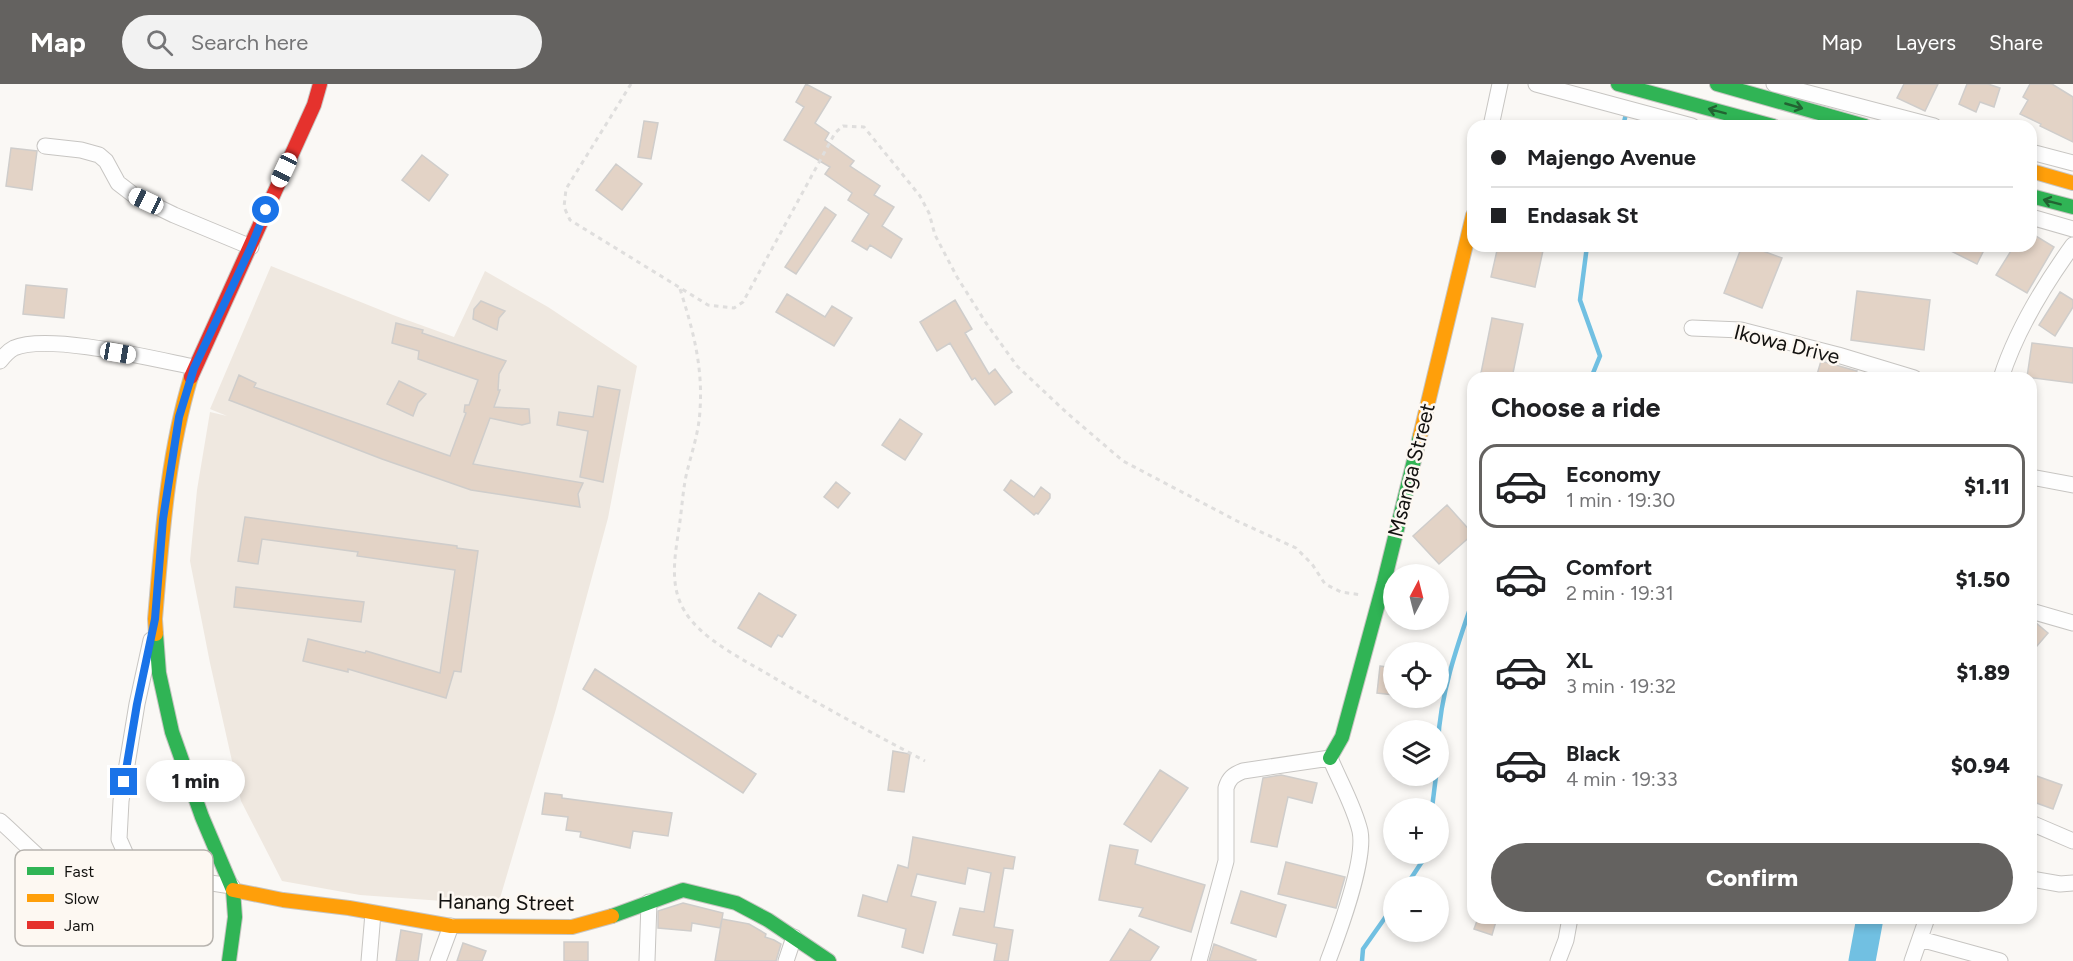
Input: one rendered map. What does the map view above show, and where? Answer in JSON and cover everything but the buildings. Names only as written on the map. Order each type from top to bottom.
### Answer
[{"type":"main road","points":[[229,961],[235,917],[232,888],[202,817],[172,732],[159,673],[155,619],[163,519],[179,417],[194,368],[314,105],[320,84]]},
{"type":"main road","points":[[1618,84],[1751,120]]},
{"type":"main road","points":[[1717,84],[1844,120]]},
{"type":"main road","points":[[2037,173],[2073,183]]},
{"type":"main road","points":[[2037,198],[2073,207]]},
{"type":"main road","name":"Msanga Street","points":[[1330,758],[1342,737],[1380,597],[1467,240]]},
{"type":"main road","name":"Hanang Street","points":[[232,888],[284,900],[451,926],[572,927],[597,921],[682,890],[717,897],[750,910],[829,961]]},
{"type":"street","points":[[1492,120],[1500,84]]},
{"type":"street","points":[[1536,84],[1670,120]]},
{"type":"street","points":[[1774,84],[1911,120]]},
{"type":"street","points":[[45,146],[81,150],[99,155],[110,168],[116,181],[135,196],[251,247]]},
{"type":"street","points":[[2037,154],[2073,163]]},
{"type":"street","points":[[2037,219],[2073,229]]},
{"type":"street","points":[[2003,372],[2012,349],[2053,272],[2073,245]]},
{"type":"street","name":"Ikowa Drive","points":[[1692,328],[1741,330],[1894,372]]},
{"type":"street","points":[[0,361],[10,351],[24,345],[44,343],[69,345],[194,368]]},
{"type":"street","points":[[2037,478],[2073,485]]},
{"type":"street","points":[[2037,613],[2073,622]]},
{"type":"street","points":[[123,850],[119,839],[120,801],[155,619]]},
{"type":"street","points":[[1199,961],[1226,861],[1226,788],[1229,779],[1234,774],[1243,771],[1330,758],[1360,833],[1353,886],[1328,961]]},
{"type":"street","points":[[0,821],[32,850]]},
{"type":"street","points":[[2037,826],[2073,841]]},
{"type":"street","points":[[2037,880],[2073,884]]},
{"type":"street","points":[[213,885],[232,888]]},
{"type":"street","points":[[647,961],[649,902]]},
{"type":"street","points":[[369,961],[373,913]]},
{"type":"street","points":[[1558,961],[1569,924]]},
{"type":"street","points":[[1912,961],[1925,924]]},
{"type":"street","points":[[438,961],[451,926]]},
{"type":"street","points":[[786,961],[794,937]]},
{"type":"street","points":[[1920,939],[2000,961]]},
{"type":"path","points":[[631,84],[566,189],[564,207],[570,220],[708,305],[734,308],[743,302],[835,134],[843,126],[864,127],[920,196],[935,235],[957,277],[1017,366],[1067,413],[1123,461],[1236,521],[1296,548],[1312,564],[1325,584],[1341,592],[1380,597]]},
{"type":"path","points":[[679,288],[695,333],[701,378],[700,410],[695,444],[686,476],[673,568],[676,592],[684,611],[700,630],[736,656],[816,703],[926,761]]},
{"type":"shaded area","points":[[271,266],[454,337],[485,271],[548,307],[637,366],[608,518],[556,709],[498,905],[360,895],[282,881],[241,801],[190,561],[197,490],[210,412],[227,416],[210,409]]},
{"type":"waterway","points":[[1624,120],[1626,114]]},
{"type":"waterway","points":[[1586,252],[1580,300],[1600,356],[1593,372]]},
{"type":"waterway","points":[[1440,720],[1455,653],[1467,618]]},
{"type":"waterway","points":[[1433,798],[1435,786]]},
{"type":"waterway","points":[[1413,876],[1420,864]]},
{"type":"waterway","points":[[1362,961],[1363,949],[1383,921]]},
{"type":"waterway","points":[[1862,961],[1869,924]]},
{"type":"traffic: fast","points":[[1618,84],[1751,120]]},
{"type":"traffic: fast","points":[[1717,84],[1844,120]]},
{"type":"traffic: fast","points":[[2037,198],[2073,207]]},
{"type":"traffic: fast","points":[[1330,758],[1342,737],[1420,436]]},
{"type":"traffic: fast","points":[[156,634],[159,673],[172,732],[202,817],[233,890],[235,917],[229,961]]},
{"type":"traffic: fast","points":[[612,916],[683,890],[736,903],[768,920],[829,961]]},
{"type":"traffic: slow","points":[[2037,173],[2073,183]]},
{"type":"traffic: slow","points":[[1420,436],[1467,240]]},
{"type":"traffic: slow","points":[[156,634],[160,558],[171,467],[191,377]]},
{"type":"traffic: slow","points":[[233,890],[451,926],[572,927],[612,916]]},
{"type":"traffic: jam","points":[[191,377],[314,105],[320,84]]},
{"type":"route","points":[[124,782],[137,704],[155,619],[163,519],[179,417],[201,349],[251,247],[266,210]]}]
